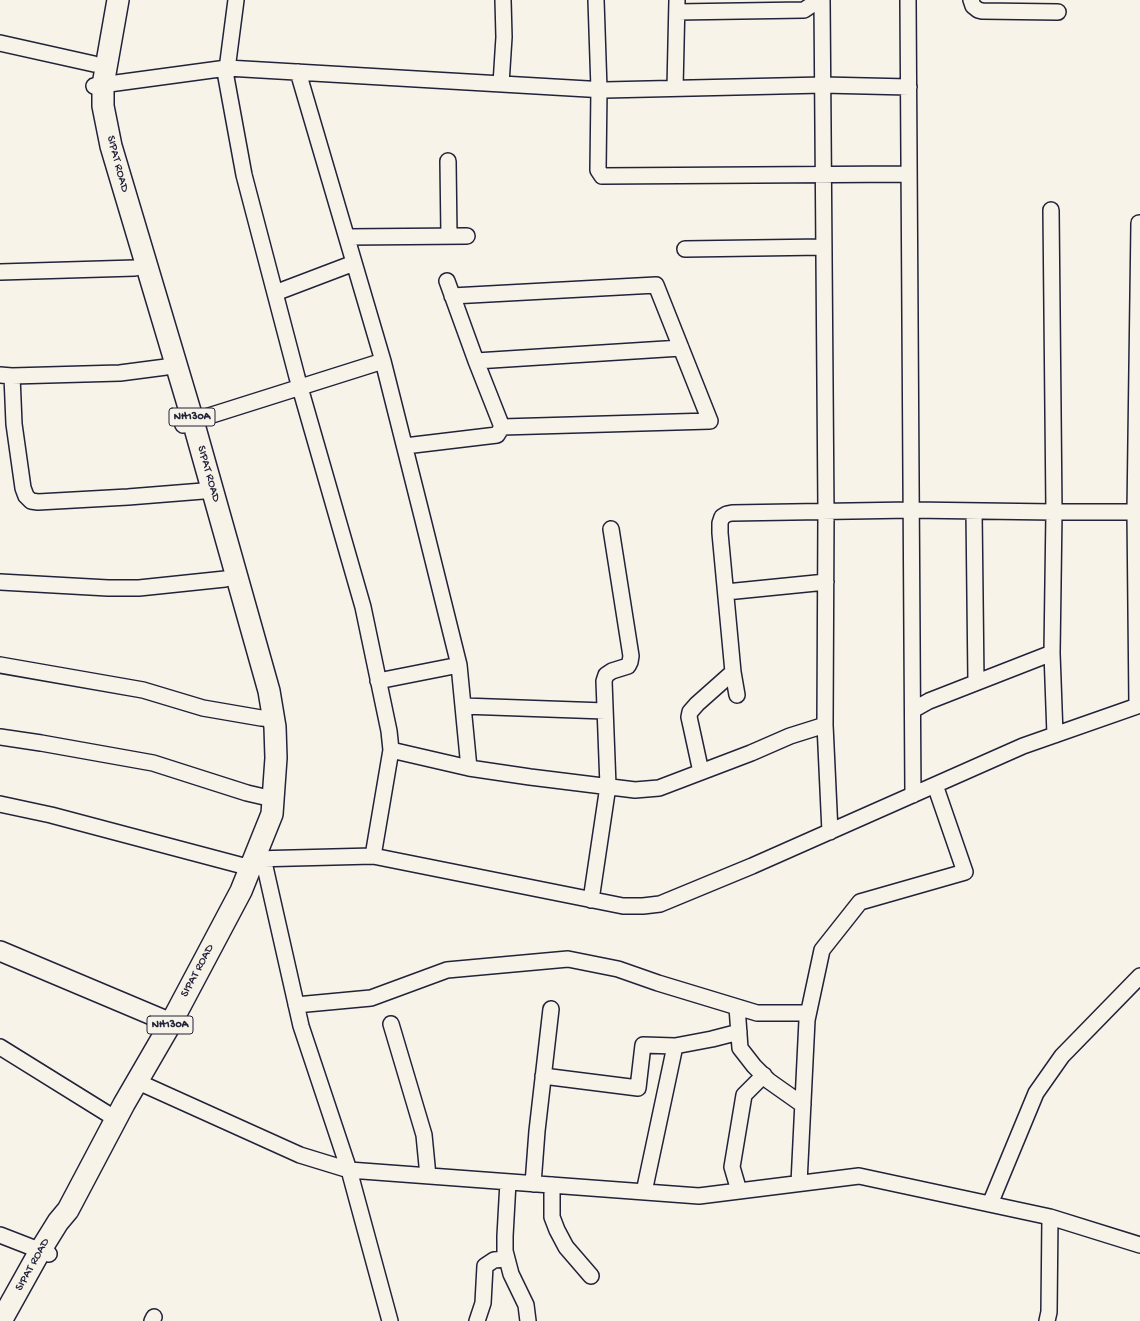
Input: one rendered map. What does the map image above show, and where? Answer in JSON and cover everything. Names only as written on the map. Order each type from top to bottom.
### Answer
[{"type":"highway","name":"SIPAT ROAD","points":[[8,1320],[44,1253],[58,1222],[68,1210],[136,1082],[171,1023],[256,862],[263,834],[262,815],[268,797],[267,684],[188,423],[111,146],[98,86],[94,64],[106,0]]},
{"type":"highway","name":"SIPAT ROAD","points":[[118,0],[93,111],[99,142],[116,207],[166,367],[188,423],[205,505],[259,705],[268,719]]},
{"type":"main road","points":[[0,951],[171,1023]]},
{"type":"street","points":[[236,0],[226,77],[244,175],[300,388],[363,607],[389,731],[391,750],[373,856]]},
{"type":"street","points":[[501,84],[504,37],[503,0]]},
{"type":"street","points":[[596,0],[598,170],[602,176],[908,174]]},
{"type":"street","points":[[675,88],[677,6],[804,10],[820,0]]},
{"type":"street","points":[[820,0],[823,86],[826,511],[825,724],[830,832]]},
{"type":"street","points":[[908,0],[913,795]]},
{"type":"street","points":[[971,0],[973,6],[982,11],[1058,12]]},
{"type":"street","points":[[0,43],[94,64]]},
{"type":"street","points":[[98,86],[228,68],[598,89],[823,86],[909,87]]},
{"type":"street","points":[[298,72],[383,360],[459,665],[469,768]]},
{"type":"street","points":[[448,161],[449,236]]},
{"type":"street","points":[[1051,210],[1054,512],[1052,653],[1055,735]]},
{"type":"street","points":[[0,804],[256,862],[373,856],[623,906],[643,906],[660,904],[752,866],[1023,746],[1139,705],[1137,512],[1140,253],[1139,223]]},
{"type":"street","points":[[347,238],[466,236]]},
{"type":"street","points":[[685,249],[824,247]]},
{"type":"street","points":[[275,293],[354,262]]},
{"type":"street","points":[[0,272],[135,268]]},
{"type":"street","points":[[447,281],[502,427]]},
{"type":"street","points":[[452,296],[656,285],[710,421],[502,427]]},
{"type":"street","points":[[476,360],[681,348]]},
{"type":"street","points":[[188,423],[383,360]]},
{"type":"street","points":[[166,367],[120,373],[6,376],[23,488],[26,496],[31,501],[38,502],[202,491]]},
{"type":"street","points":[[405,446],[496,435],[502,427]]},
{"type":"street","points":[[737,695],[720,533],[720,523],[722,517],[732,513],[826,511],[912,510],[1137,512]]},
{"type":"street","points":[[974,511],[976,682]]},
{"type":"street","points":[[591,900],[608,786],[604,681],[606,675],[612,671],[628,666],[631,656],[611,529]]},
{"type":"street","points":[[0,582],[108,588],[139,588],[225,579]]},
{"type":"street","points":[[726,592],[826,582]]},
{"type":"street","points":[[912,710],[929,701],[1052,653]]},
{"type":"street","points":[[0,664],[143,690],[203,708],[268,719]]},
{"type":"street","points":[[378,682],[459,665]]},
{"type":"street","points":[[701,772],[689,717],[690,712],[697,704],[734,672]]},
{"type":"street","points":[[463,706],[605,711]]},
{"type":"street","points":[[391,750],[469,768],[635,790],[659,788],[751,753],[790,736],[825,724]]},
{"type":"street","points":[[0,738],[41,743],[153,763],[268,797]]},
{"type":"street","points":[[799,1183],[805,1036],[808,1013],[822,950],[860,902],[965,872],[935,785]]},
{"type":"street","points":[[256,862],[301,1026],[349,1170],[390,1321]]},
{"type":"street","points":[[296,1005],[371,998],[447,970],[568,959],[618,969],[658,983],[757,1013],[808,1013]]},
{"type":"street","points":[[990,1204],[1036,1093],[1062,1056],[1140,976]]},
{"type":"street","points":[[737,1007],[740,1048],[754,1066],[769,1081],[802,1105]]},
{"type":"street","points":[[533,1184],[551,1008]]},
{"type":"street","points":[[391,1024],[424,1135],[428,1176]]},
{"type":"street","points":[[543,1076],[638,1088],[643,1045],[675,1046],[738,1032]]},
{"type":"street","points":[[644,1192],[675,1046]]},
{"type":"street","points":[[0,1047],[116,1119]]},
{"type":"street","points":[[738,1191],[732,1167],[744,1095],[764,1075]]},
{"type":"street","points":[[136,1082],[300,1155],[349,1170],[699,1196],[859,1176],[1050,1217],[1140,1245]]},
{"type":"street","points":[[508,1182],[504,1236],[506,1259],[511,1274],[526,1305],[528,1321]]},
{"type":"street","points":[[552,1185],[552,1217],[557,1230],[566,1247],[591,1276]]},
{"type":"street","points":[[1047,1321],[1050,1217]]},
{"type":"street","points":[[0,1235],[44,1253]]},
{"type":"street","points":[[477,1321],[483,1303],[485,1266],[494,1260],[506,1259]]}]
